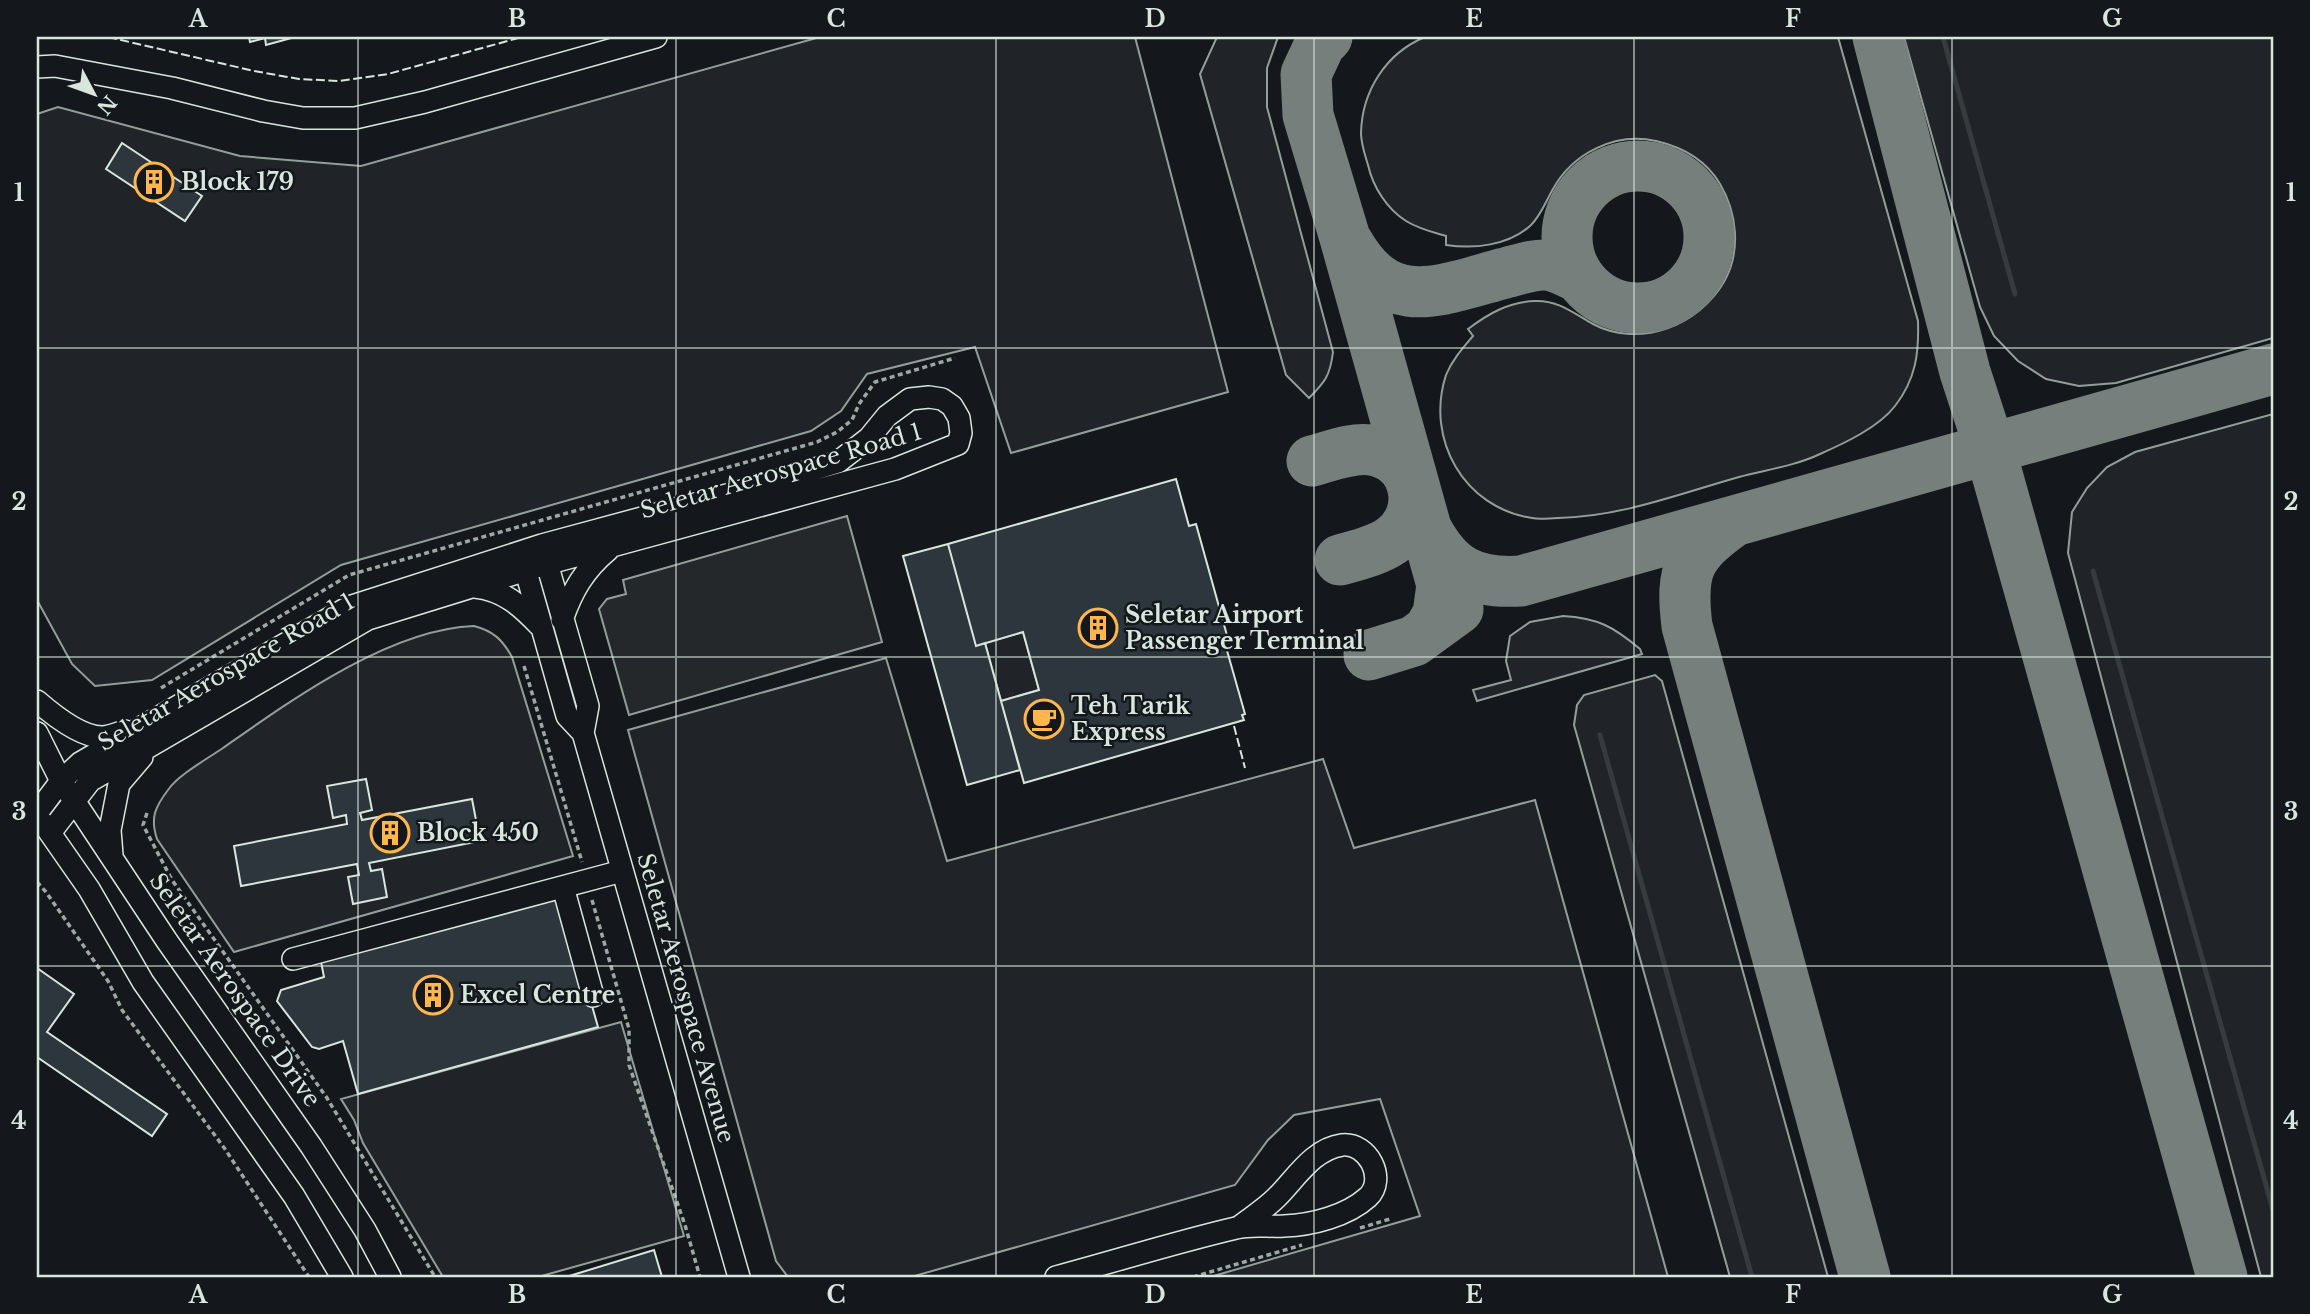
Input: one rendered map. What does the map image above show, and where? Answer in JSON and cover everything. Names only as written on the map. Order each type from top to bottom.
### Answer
[{"type":"street","points":[[37,67],[68,68],[303,118],[355,118],[425,102],[656,37]]},
{"type":"street","name":"Seletar Aerospace Road 1","points":[[43,835],[90,781],[149,733],[349,607],[752,498],[895,468],[958,443],[961,433],[959,418],[952,406],[942,399],[910,398],[887,416],[869,438],[838,462],[752,498],[612,547],[544,555]]},
{"type":"street","points":[[473,587],[492,589],[552,623],[581,578],[612,547]]},
{"type":"street","name":"Seletar Aerospace Avenue","points":[[544,555],[552,623]]},
{"type":"street","name":"Seletar Aerospace Road 1","points":[[37,814],[61,781],[80,763],[149,733],[368,619],[473,587],[523,562]]},
{"type":"street","name":"Seletar Aerospace Avenue","points":[[523,562],[588,706],[583,733],[739,1277]]},
{"type":"street","points":[[37,701],[63,721],[85,733],[103,737],[149,733]]},
{"type":"street","name":"Seletar Aerospace Drive","points":[[37,733],[61,781],[167,941],[311,1146],[365,1230],[390,1277]]},
{"type":"street","points":[[113,859],[110,830],[119,784],[149,733]]},
{"type":"street","points":[[37,814],[43,835],[89,889],[143,982],[294,1196],[342,1277]]},
{"type":"street","points":[[293,959],[622,871]]},
{"type":"street","points":[[563,887],[593,996]]},
{"type":"street","points":[[1056,1277],[1239,1227],[1308,1223],[1355,1208],[1371,1194],[1377,1177],[1374,1163],[1360,1150],[1344,1145],[1320,1154],[1297,1173],[1264,1209],[1239,1227]]},
{"type":"path","points":[[161,688],[349,575],[817,442],[837,432],[852,420],[859,404],[875,382],[955,358]]},
{"type":"path","points":[[524,666],[629,1028],[629,1065],[685,1225],[700,1277]]},
{"type":"path","points":[[147,813],[143,825],[172,880],[327,1098],[435,1277]]},
{"type":"path","points":[[37,883],[108,981],[122,1010],[225,1149],[309,1277]]},
{"type":"path","points":[[1350,1231],[1390,1219]]},
{"type":"path","points":[[1193,1277],[1311,1243]]},
{"type":"shaded area","points":[[820,37],[1135,37],[1228,392],[1011,453],[975,347],[867,374],[841,411],[811,431],[341,565],[152,680],[95,686],[72,664],[37,600],[37,114],[58,107],[240,156],[361,166]]},
{"type":"shaded area","points":[[1217,37],[1278,37],[1267,68],[1267,107],[1333,352],[1326,378],[1309,398],[1286,375],[1200,74]]},
{"type":"shaded area","points":[[1425,37],[1838,37],[1918,321],[1915,365],[1908,386],[1895,406],[1861,434],[1810,458],[1627,509],[1581,517],[1538,519],[1508,512],[1487,500],[1469,485],[1456,467],[1446,446],[1441,423],[1441,399],[1446,375],[1473,336],[1468,329],[1499,310],[1535,301],[1558,305],[1611,331],[1649,333],[1667,328],[1685,320],[1714,296],[1730,268],[1735,232],[1726,195],[1708,168],[1684,151],[1656,141],[1641,139],[1611,143],[1584,156],[1561,176],[1531,225],[1502,242],[1468,247],[1446,245],[1446,236],[1411,224],[1387,204],[1373,181],[1361,137],[1362,117],[1371,88],[1388,63],[1411,44]]},
{"type":"shaded area","points":[[1904,37],[2273,37],[2273,338],[2116,383],[2079,386],[2046,379],[2018,361],[1994,336],[1980,307]]},
{"type":"shaded area","points":[[2273,414],[2273,1277],[2261,1277],[2068,553],[2072,512],[2087,488],[2107,467],[2135,452]]},
{"type":"shaded area","points":[[847,516],[882,642],[629,715],[599,609],[607,599],[626,594],[623,580]]},
{"type":"shaded area","points":[[1563,616],[1605,625],[1631,641],[1642,654],[1477,701],[1473,690],[1511,680],[1506,661],[1510,636],[1530,622]]},
{"type":"shaded area","points":[[474,626],[487,630],[496,637],[512,657],[573,856],[234,952],[157,839],[155,813],[168,790],[193,768],[342,670],[408,640],[442,630]]},
{"type":"shaded area","points":[[1023,632],[1039,690],[1001,701],[985,643]]},
{"type":"shaded area","points":[[886,658],[947,861],[1323,759],[1354,848],[1535,800],[1668,1277],[1210,1277],[1420,1216],[1380,1099],[1294,1115],[1268,1140],[1235,1185],[911,1277],[788,1277],[776,1261],[628,730]]},
{"type":"shaded area","points":[[1655,675],[1662,681],[1828,1277],[1730,1277],[1574,725],[1577,705],[1584,695]]},
{"type":"shaded area","points":[[621,1022],[684,1236],[538,1277],[443,1277],[363,1143],[354,1120],[341,1099]]},
{"type":"building","points":[[249,37],[295,37],[266,45],[265,38],[250,42]]},
{"type":"building","name":"Block 179","points":[[122,143],[202,196],[185,221],[106,169]]},
{"type":"building","name":"Seletar Airport Passenger Terminal","points":[[1176,479],[1189,526],[1196,524],[1228,639],[1224,640],[1245,714],[1242,715],[1244,720],[1024,783],[1001,701],[1039,690],[1023,632],[976,646],[948,544]]},
{"type":"building","points":[[948,544],[976,646],[985,643],[1020,770],[967,785],[903,556]]},
{"type":"building","name":"Block 450","points":[[366,779],[372,810],[360,813],[362,820],[472,799],[480,841],[369,863],[371,871],[382,869],[387,897],[353,904],[348,877],[359,875],[357,864],[241,886],[234,846],[347,824],[346,815],[333,818],[327,786]]},
{"type":"building","name":"Excel Centre","points":[[561,896],[598,1027],[358,1094],[343,1041],[319,1049],[312,1047],[277,1001],[281,990],[324,977],[321,962]]},
{"type":"building","points":[[37,968],[74,994],[47,1032],[167,1114],[152,1136],[37,1057]]},
{"type":"building","points":[[654,1250],[662,1277],[566,1277]]},
{"type":"waterway","points":[[1943,37],[2015,294]]},
{"type":"waterway","points":[[2093,571],[2273,1210]]},
{"type":"waterway","points":[[1600,735],[1752,1277]]},
{"type":"taxiway","points":[[1327,37],[1320,44],[1306,74],[1308,115],[1442,585],[1438,614],[1429,630]]},
{"type":"taxiway","points":[[1878,37],[1965,372],[1990,449],[2222,1277]]},
{"type":"taxiway","points":[[1638,166],[1665,171],[1689,186],[1704,210],[1709,237],[1704,264],[1689,288],[1665,303],[1638,308],[1611,303],[1587,288],[1572,264],[1567,237],[1572,210],[1587,186],[1611,171],[1638,166]]},
{"type":"taxiway","points":[[1348,243],[1364,266],[1380,281],[1398,289],[1417,292],[1458,286],[1536,265],[1551,266],[1578,277]]},
{"type":"taxiway","points":[[1427,530],[1444,556],[1465,572],[1490,580],[1521,581],[2273,369]]},
{"type":"taxiway","points":[[1312,461],[1349,451],[1371,450],[1387,455],[1399,464],[1408,475],[1413,488],[1411,517],[1403,530],[1379,547],[1340,560]]},
{"type":"taxiway","points":[[1734,521],[1706,543],[1691,565],[1685,590],[1687,626],[1865,1277]]},
{"type":"taxiway","points":[[1369,655],[1414,641],[1458,609]]},
{"type":"fence","points":[[108,37],[254,71],[299,79],[339,81],[388,74],[522,37]]},
{"type":"fence","points":[[1234,726],[1245,768]]},
{"type":"place","name":"Block 179","points":[[154,182]]},
{"type":"place","name":"Seletar Airport Passenger Terminal","points":[[1098,628]]},
{"type":"place","name":"Teh Tarik Express","points":[[1044,719]]},
{"type":"place","name":"Block 450","points":[[390,833]]},
{"type":"place","name":"Excel Centre","points":[[433,995]]}]
